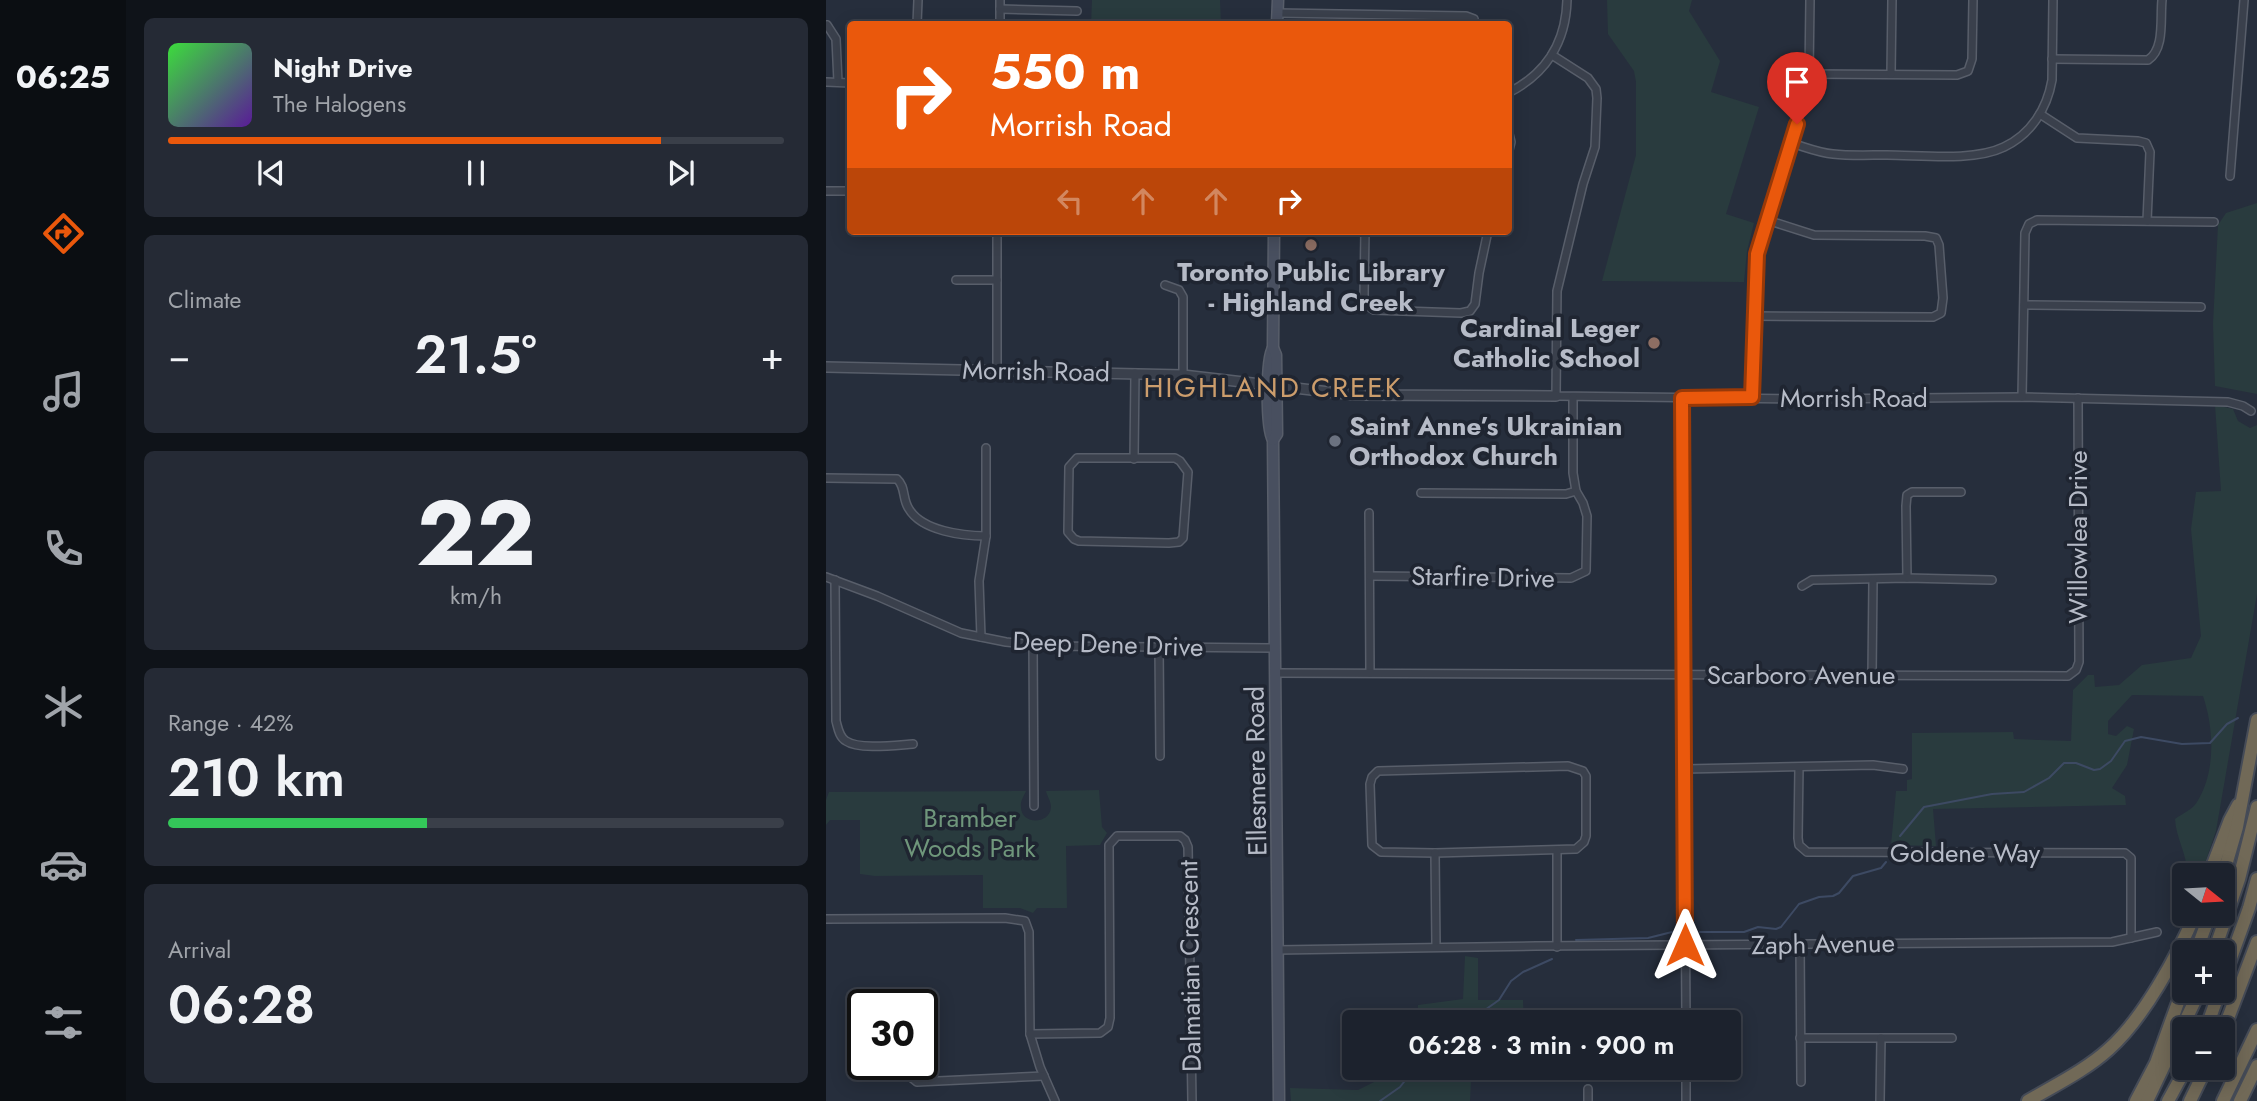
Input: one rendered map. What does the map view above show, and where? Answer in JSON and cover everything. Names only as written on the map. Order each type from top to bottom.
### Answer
[{"type":"highway","points":[[2227,863],[2245,793],[2257,720]]},
{"type":"highway","points":[[2214,863],[2230,820],[2245,793]]},
{"type":"highway","points":[[2218,940],[2239,879],[2257,807]]},
{"type":"highway","points":[[2235,947],[2257,879]]},
{"type":"highway","points":[[2028,1101],[2109,1050],[2132,1025],[2183,943],[2190,926]]},
{"type":"highway","points":[[2229,1017],[2257,943]]},
{"type":"highway","points":[[2136,1101],[2155,1063],[2178,1003]]},
{"type":"highway","points":[[2147,1101],[2194,1003]]},
{"type":"highway","points":[[2223,1101],[2255,1034],[2257,1020]]},
{"type":"highway","points":[[2240,1101],[2257,1066]]},
{"type":"highway","points":[[2168,1101],[2179,1080]]},
{"type":"highway","points":[[2190,1101],[2200,1080]]},
{"type":"main road","points":[[1277,21],[1278,0]]},
{"type":"main road","name":"Ellesmere Road","points":[[1275,235],[1273,348],[1269,354],[1273,385],[1270,434],[1273,440],[1279,1101]]},
{"type":"street","points":[[917,21],[918,0]]},
{"type":"street","points":[[1000,0],[1000,21]]},
{"type":"street","points":[[1512,90],[1536,75],[1552,55],[1565,24],[1567,0]]},
{"type":"street","points":[[1752,397],[1755,265],[1805,96],[1809,74],[1810,0]]},
{"type":"street","points":[[1891,74],[1892,0]]},
{"type":"street","points":[[1809,74],[1957,75],[1968,71],[1972,59],[1973,0]]},
{"type":"street","points":[[1791,143],[1836,155],[1970,155],[1995,151],[2015,141],[2032,126],[2049,93],[2053,0]]},
{"type":"street","points":[[2052,59],[2148,60],[2159,48],[2162,0]]},
{"type":"street","points":[[2230,176],[2244,0]]},
{"type":"street","points":[[1000,9],[1077,11]]},
{"type":"street","points":[[1277,13],[1466,16],[1474,19]]},
{"type":"street","points":[[827,25],[836,39],[838,82]]},
{"type":"street","points":[[1552,55],[1588,78],[1596,89],[1597,98],[1595,147],[1583,184],[1557,291],[1556,396]]},
{"type":"street","points":[[826,82],[847,83]]},
{"type":"street","points":[[2040,114],[2079,138],[2146,143],[2150,152],[2147,221]]},
{"type":"street","points":[[826,191],[847,191]]},
{"type":"street","points":[[1754,316],[1933,317],[1941,313],[1943,298],[1939,245],[1936,238],[1814,235],[1767,220]]},
{"type":"street","points":[[2022,397],[2025,233],[2032,221],[2214,222]]},
{"type":"street","points":[[997,235],[997,371]]},
{"type":"street","points":[[1365,235],[1365,304],[1374,310],[1461,313],[1470,311],[1475,304],[1487,235]]},
{"type":"street","points":[[956,280],[997,280]]},
{"type":"street","points":[[1164,285],[1173,286],[1183,297],[1183,375]]},
{"type":"street","points":[[2024,305],[2201,307]]},
{"type":"street","name":"Morrish Road","points":[[826,367],[1183,375],[1355,395],[2022,397],[2228,402],[2251,411]]},
{"type":"street","points":[[1133,459],[1135,373]]},
{"type":"street","name":"Starfire Drive","points":[[1370,576],[1571,578],[1586,571],[1587,516],[1576,491],[1573,473],[1573,397]]},
{"type":"street","points":[[1682,398],[1686,1010]]},
{"type":"street","name":"Willowlea Drive","points":[[2073,673],[2078,667],[2079,655],[2078,398]]},
{"type":"street","points":[[981,637],[979,578],[986,536],[986,447]]},
{"type":"street","points":[[1077,458],[1133,459],[1175,458],[1187,468],[1183,538],[1179,542],[1170,543],[1074,539],[1068,531],[1069,467],[1077,458]]},
{"type":"street","points":[[826,478],[897,479],[903,484],[907,507],[917,520],[951,534],[986,536]]},
{"type":"street","points":[[1422,493],[1566,494],[1576,491]]},
{"type":"street","points":[[1908,578],[1908,495],[1912,492],[1961,492]]},
{"type":"street","points":[[1369,513],[1370,673]]},
{"type":"street","name":"Deep Dene Drive","points":[[826,577],[961,633],[981,637],[1033,645],[1275,648]]},
{"type":"street","points":[[835,580],[836,721],[841,736],[847,742],[857,744],[913,744]]},
{"type":"street","points":[[1802,586],[1812,580],[1992,580]]},
{"type":"street","points":[[1872,675],[1873,580]]},
{"type":"street","points":[[1033,645],[1034,806]]},
{"type":"street","points":[[1159,647],[1160,756]]},
{"type":"street","name":"Scarboro Avenue","points":[[1276,673],[2065,676],[2073,673]]},
{"type":"street","points":[[1685,769],[1872,765],[1903,769]]},
{"type":"street","points":[[1568,766],[1583,771],[1586,776],[1586,836],[1576,849],[1435,853],[1381,852],[1372,845],[1370,784],[1378,771],[1568,766]]},
{"type":"street","name":"Goldene Way","points":[[1798,767],[1799,845],[1807,852],[2126,853],[2131,858],[2131,938]]},
{"type":"street","name":"Dalmatian Crescent","points":[[1030,1034],[1100,1032],[1108,1027],[1109,845],[1118,836],[1180,836],[1188,847],[1192,1101]]},
{"type":"street","points":[[1557,851],[1557,947]]},
{"type":"street","points":[[1435,853],[1436,947]]},
{"type":"street","points":[[826,919],[1005,918],[1027,923],[1030,1034],[1055,1101]]},
{"type":"street","name":"Zaph Avenue","points":[[1278,950],[2112,942],[2157,932]]},
{"type":"street","points":[[1800,945],[1801,1082]]},
{"type":"street","points":[[1800,1038],[1952,1038]]},
{"type":"street","points":[[1880,1101],[1881,1038]]},
{"type":"street","points":[[914,1080],[1044,1076]]},
{"type":"street","points":[[1686,1080],[1686,1101]]},
{"type":"street","points":[[1588,1088],[1588,1101]]},
{"type":"green space","points":[[1092,0],[1220,0],[1221,21],[1091,21]]},
{"type":"green space","points":[[1607,0],[1692,0],[1689,11],[1720,61],[1711,92],[1759,107],[1726,214],[1754,223],[1747,251],[1744,282],[1602,281],[1636,155],[1634,71],[1608,34]]},
{"type":"green space","points":[[2257,203],[2257,394],[2215,386],[2213,324],[2218,225],[2226,213]]},
{"type":"green space","points":[[2215,405],[2233,409],[2238,421],[2250,428],[2257,425],[2257,594],[2216,831],[2205,863],[2186,863],[2175,819],[2195,805],[2203,790],[2210,764],[2211,736],[2203,696],[2132,695],[2108,721],[2108,734],[2116,736],[2127,726],[2134,729],[2127,765],[2112,788],[2125,796],[2126,805],[1933,809],[1936,846],[1891,845],[1896,791],[1907,791],[1907,780],[1912,779],[1912,733],[2013,732],[2014,739],[2071,741],[2073,690],[2088,675],[2094,675],[2095,687],[2119,685],[2142,665],[2191,658],[2201,636],[2191,529],[2196,492],[2221,491]]},
{"type":"green space","name":"Bramber Woods Park","points":[[1099,790],[1102,827],[1107,833],[1100,845],[1066,846],[1067,908],[1037,908],[1033,913],[1020,908],[983,908],[983,875],[860,874],[860,820],[830,820],[826,825],[826,800],[829,792],[1026,791],[1021,803],[1022,813],[1030,820],[1041,820],[1046,817],[1051,807],[1046,791]]},
{"type":"green space","points":[[1465,956],[1478,958],[1478,1000],[1523,1000],[1523,1010],[1418,1010],[1418,1005],[1463,999]]},
{"type":"green space","points":[[1378,1080],[1628,1080],[1471,1081],[1470,1101],[1291,1101],[1290,1088],[1358,1090]]},
{"type":"waterway","points":[[1900,836],[1924,807],[1992,794],[2024,792],[2049,778],[2064,763],[2100,769],[2111,761],[2125,741],[2141,737],[2182,744],[2210,743],[2227,724],[2238,718]]},
{"type":"waterway","points":[[1700,932],[1744,932],[1758,927],[1776,929],[1781,927],[1799,904],[1819,897],[1833,896],[1839,893],[1853,876],[1881,868],[1886,862]]},
{"type":"waterway","points":[[1576,940],[1648,938],[1672,932]]},
{"type":"waterway","points":[[1485,1010],[1499,1000],[1511,981],[1523,972],[1552,959]]},
{"type":"waterway","points":[[1380,1101],[1406,1080]]},
{"type":"place","name":"Toronto Public Library - Highland Creek","points":[[1311,245]]},
{"type":"place","name":"Cardinal Leger Catholic School","points":[[1654,343]]},
{"type":"place","name":"Saint Anne’s Ukrainian Orthodox Church","points":[[1335,441]]},
{"type":"district","name":"HIGHLAND CREEK","points":[[1273,387]]},
{"type":"route","points":[[1685,945],[1682,398],[1752,397],[1755,265],[1797,124]]}]
